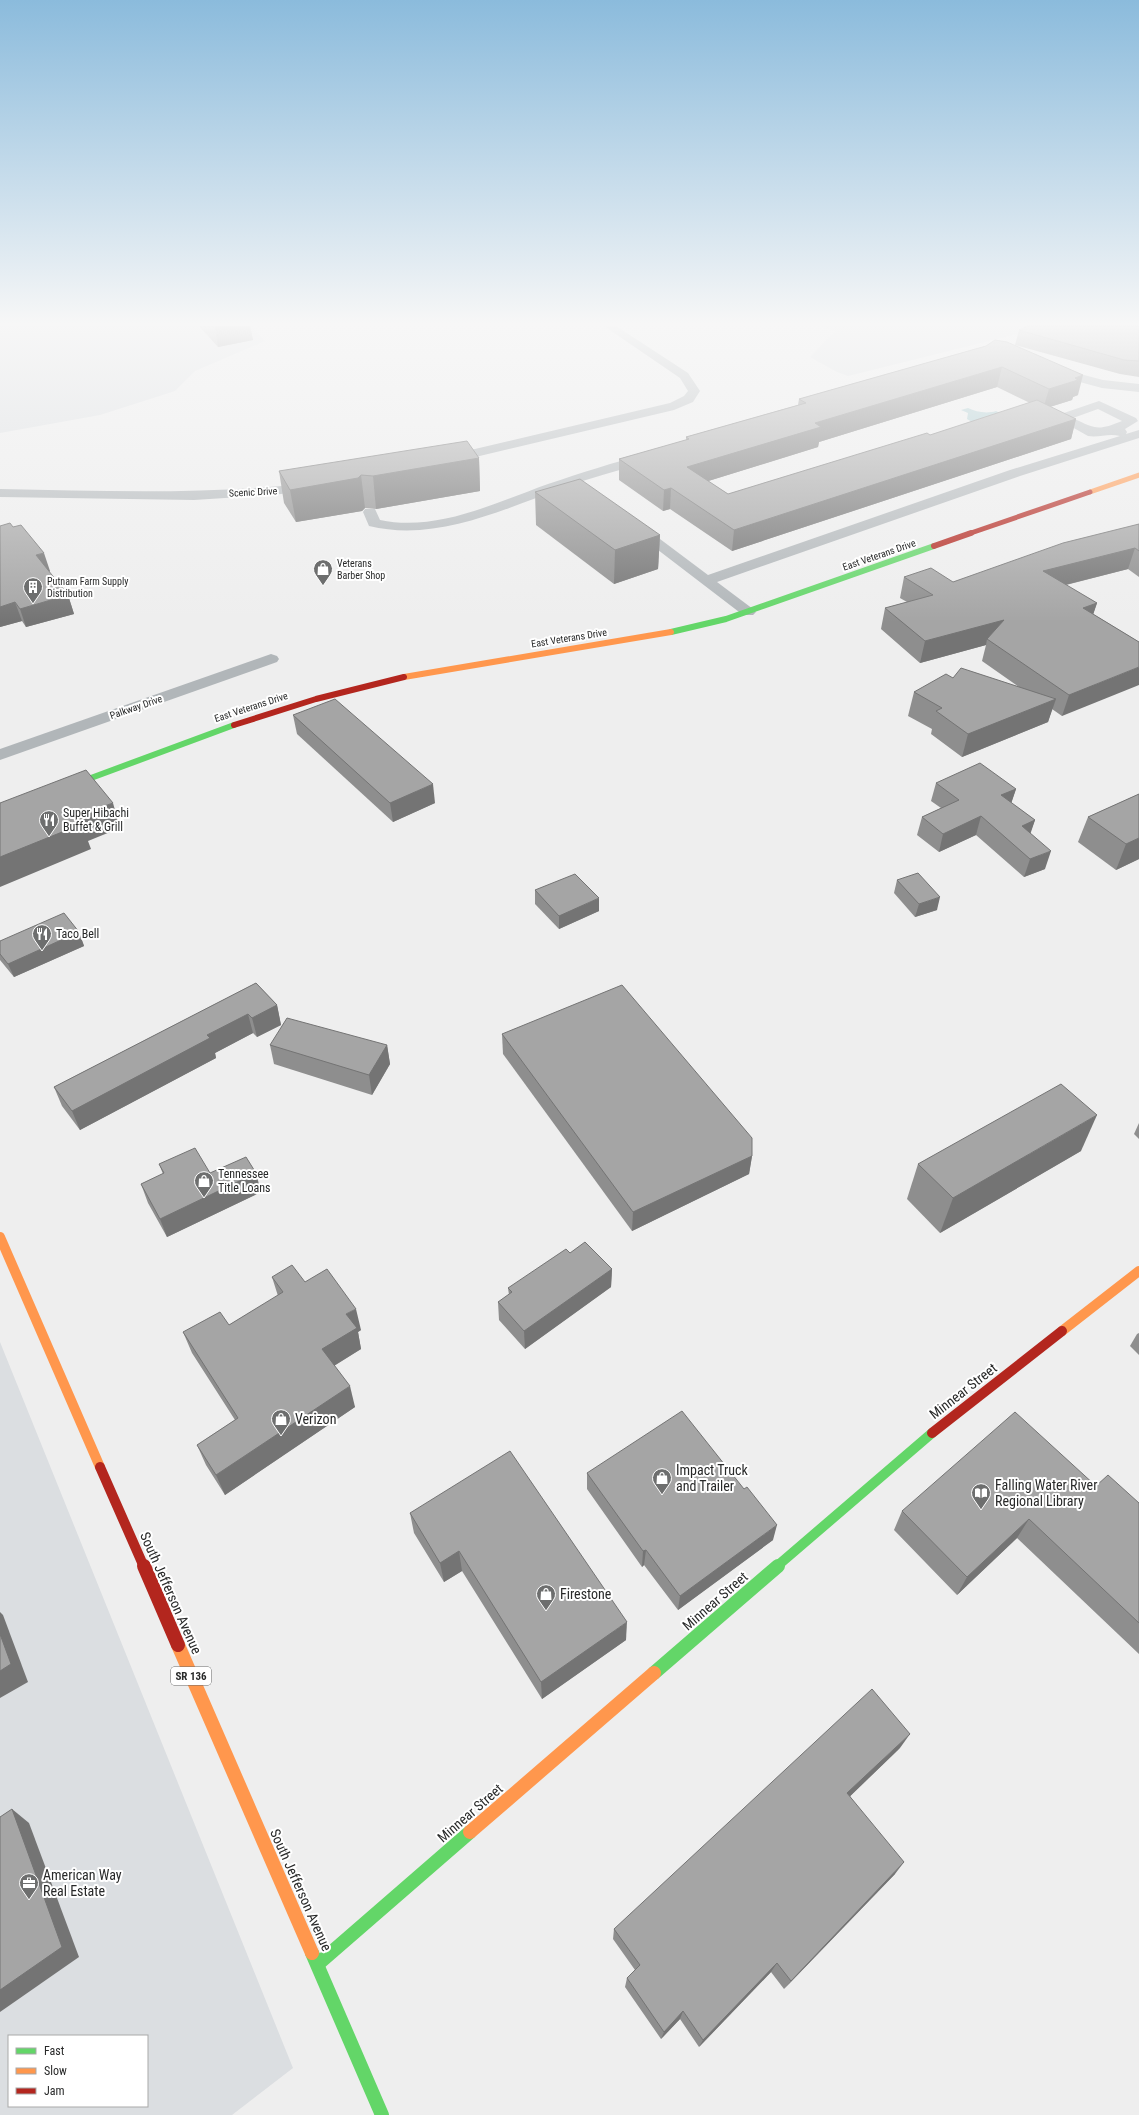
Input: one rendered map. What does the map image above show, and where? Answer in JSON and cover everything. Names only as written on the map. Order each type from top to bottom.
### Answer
[{"type":"street","points":[[433,464],[596,425]]},
{"type":"street","points":[[707,580],[1128,437]]},
{"type":"street","points":[[370,512],[374,523],[386,527],[423,525],[477,515],[571,480],[661,454]]},
{"type":"street","name":"East Veterans Drive","points":[[52,792],[209,732],[281,708],[362,686],[409,676],[659,635],[748,612],[1139,475]]},
{"type":"street","points":[[571,480],[584,489]]},
{"type":"street","name":"Scenic Drive","points":[[0,493],[90,495],[234,494],[324,485]]},
{"type":"street","points":[[621,516],[748,612]]},
{"type":"street","name":"Palkway Drive","points":[[0,755],[271,659]]},
{"type":"street","name":"South Jefferson Avenue","points":[[0,1237],[318,1964],[382,2115]]},
{"type":"street","name":"Minnear Street","points":[[318,1964],[919,1443],[1139,1271]]},
{"type":"shaded area","points":[[0,425],[46,425],[0,433]]},
{"type":"shaded area","points":[[0,1342],[293,2068],[232,2115],[0,2115]]},
{"type":"building","points":[[729,425],[818,425],[821,427],[687,467],[728,494],[927,433],[930,435],[961,425],[1058,425],[734,530],[671,488],[664,490],[619,459],[689,439],[686,437]]},
{"type":"building","points":[[467,441],[479,458],[373,476],[361,475],[358,478],[290,490],[279,471]]},
{"type":"building","points":[[580,479],[660,535],[615,550],[535,492]]},
{"type":"building","points":[[10,523],[13,527],[21,525],[44,553],[36,555],[68,595],[20,609],[15,602],[0,607],[0,526]]},
{"type":"building","points":[[1139,524],[1139,551],[1135,548],[1043,571],[1097,603],[1083,608],[1139,642],[1139,667],[1069,695],[987,639],[1004,620],[925,641],[885,608],[933,595],[904,577],[931,568],[953,582],[1063,543]]},
{"type":"building","points":[[961,668],[1056,699],[968,734],[936,711],[942,708],[914,692],[946,674],[953,678]]},
{"type":"building","points":[[335,699],[433,784],[390,803],[293,715]]},
{"type":"building","points":[[980,763],[1016,789],[1001,795],[1035,820],[1022,826],[1051,851],[1030,859],[981,816],[943,834],[922,817],[959,800],[936,783]]},
{"type":"building","points":[[86,770],[113,803],[76,816],[82,824],[0,857],[0,803]]},
{"type":"building","points":[[1139,794],[1139,838],[1126,844],[1088,817]]},
{"type":"building","points":[[918,873],[940,897],[919,904],[897,880]]},
{"type":"building","points":[[575,874],[599,898],[559,916],[535,890]]},
{"type":"building","points":[[64,913],[79,932],[8,964],[0,954],[0,941]]},
{"type":"building","points":[[256,983],[277,1005],[252,1018],[248,1014],[207,1035],[210,1038],[72,1111],[54,1087]]},
{"type":"building","points":[[622,985],[752,1138],[752,1156],[633,1212],[502,1034]]},
{"type":"building","points":[[287,1018],[387,1045],[369,1075],[270,1045]]},
{"type":"building","points":[[1061,1084],[1097,1115],[953,1198],[918,1164]]},
{"type":"building","points":[[195,1148],[210,1173],[246,1157],[256,1173],[160,1219],[141,1184],[164,1173],[159,1164]]},
{"type":"building","points":[[585,1242],[612,1269],[524,1331],[498,1302],[512,1292],[508,1288],[566,1249],[570,1253]]},
{"type":"building","points":[[292,1265],[305,1282],[327,1269],[356,1309],[346,1314],[357,1328],[322,1349],[350,1386],[216,1475],[197,1445],[238,1418],[183,1332],[220,1312],[229,1325],[283,1292],[272,1277]]},
{"type":"building","points":[[682,1411],[744,1489],[747,1487],[777,1525],[680,1596],[646,1550],[643,1551],[587,1473]]},
{"type":"building","points":[[1015,1412],[1096,1486],[1108,1475],[1139,1503],[1139,1623],[1029,1519],[967,1577],[902,1511]]},
{"type":"building","name":"Firestone","points":[[510,1451],[627,1622],[541,1682],[459,1551],[440,1563],[410,1513]]},
{"type":"building","points":[[0,1634],[11,1664],[0,1671]]},
{"type":"building","points":[[872,1689],[910,1734],[847,1793],[904,1862],[791,1981],[777,1963],[703,2040],[683,2011],[664,2032],[627,1978],[640,1965],[614,1929]]},
{"type":"building","name":"American Way Real Estate","points":[[12,1809],[62,1947],[0,1990],[0,1817]]},
{"type":"traffic: fast","points":[[671,632],[726,619],[934,546]]},
{"type":"traffic: fast","points":[[64,788],[234,725]]},
{"type":"traffic: fast","points":[[654,1673],[932,1433]]},
{"type":"traffic: fast","points":[[318,1964],[470,1832]]},
{"type":"traffic: fast","points":[[312,1953],[382,2115]]},
{"type":"traffic: slow","points":[[1090,492],[1139,475]]},
{"type":"traffic: slow","points":[[404,677],[671,632]]},
{"type":"traffic: slow","points":[[0,1237],[100,1467]]},
{"type":"traffic: slow","points":[[1062,1331],[1139,1271]]},
{"type":"traffic: slow","points":[[178,1645],[312,1953]]},
{"type":"traffic: slow","points":[[470,1832],[654,1673]]},
{"type":"traffic: jam","points":[[934,546],[1090,492]]},
{"type":"traffic: jam","points":[[234,725],[316,699],[404,677]]},
{"type":"traffic: jam","points":[[932,1433],[1062,1331]]},
{"type":"traffic: jam","points":[[100,1467],[178,1645]]},
{"type":"place","name":"Veterans Barber Shop","points":[[323,586]]},
{"type":"place","name":"Putnam Farm Supply Distribution","points":[[33,604]]},
{"type":"place","name":"Super Hibachi Buffet & Grill","points":[[49,837]]},
{"type":"place","name":"Taco Bell","points":[[42,951]]},
{"type":"place","name":"Tennessee Title Loans","points":[[204,1198]]},
{"type":"place","name":"Verizon","points":[[281,1436]]},
{"type":"place","name":"Impact Truck and Trailer","points":[[662,1495]]},
{"type":"place","name":"Falling Water River Regional Library","points":[[981,1510]]},
{"type":"place","name":"Firestone","points":[[546,1611]]},
{"type":"place","name":"American Way Real Estate","points":[[29,1900]]}]
